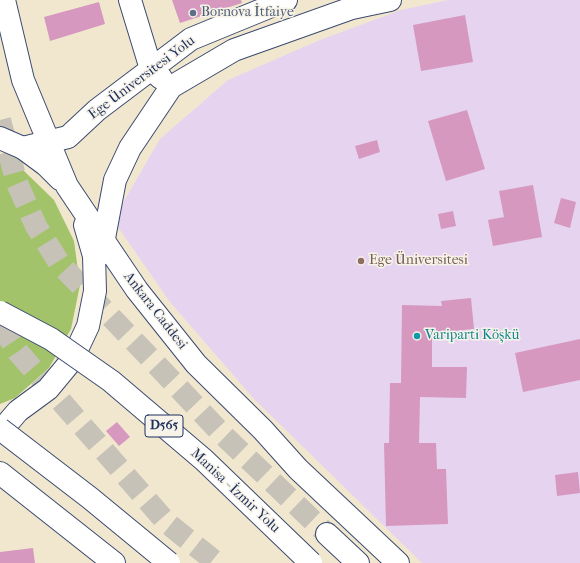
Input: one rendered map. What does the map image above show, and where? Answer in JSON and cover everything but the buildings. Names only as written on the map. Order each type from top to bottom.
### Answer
[{"type":"main road","name":"Ankara Caddesi","points":[[4,0],[23,80],[48,142],[67,186],[103,241],[138,290],[196,364],[263,430],[298,469],[398,563]]},
{"type":"main road","points":[[130,0],[151,69],[171,87]]},
{"type":"main road","name":"Ege Üniversitesi Yolu","points":[[23,148],[68,137],[97,110],[191,39],[286,0]]},
{"type":"main road","name":"Ege Üniversitesi Yolu","points":[[95,291],[115,180],[130,148],[171,87],[234,50],[352,8],[390,0]]},
{"type":"main road","points":[[0,138],[23,148],[46,165],[67,186],[84,220],[94,256],[95,291],[88,326],[72,360],[48,389],[9,415],[0,431],[90,498],[169,563]]},
{"type":"main road","name":"Manisa - İzmir Yolu","points":[[0,312],[51,339],[111,381],[204,460],[311,563]]},
{"type":"main road","points":[[0,473],[114,563]]},
{"type":"main road","points":[[328,534],[358,563]]},
{"type":"shaded area","name":"Ege Üniversitesi","points":[[448,0],[580,0],[580,563],[422,563],[254,399],[170,302],[113,220],[160,139],[228,80],[320,40],[401,10]]},
{"type":"green space","points":[[0,158],[22,169],[54,200],[74,241],[80,285],[71,329],[49,368],[15,398],[0,404]]},
{"type":"tunnel","points":[[0,120],[17,183],[36,226],[60,264],[221,433],[327,534]]},
{"type":"tunnel","points":[[0,324],[18,352],[167,523],[217,563]]},
{"type":"place","name":"Bornova İtfaiye","points":[[193,13]]},
{"type":"place","name":"Ege Üniversitesi","points":[[361,261]]},
{"type":"place","name":"Variparti Köşkü","points":[[417,336]]}]
